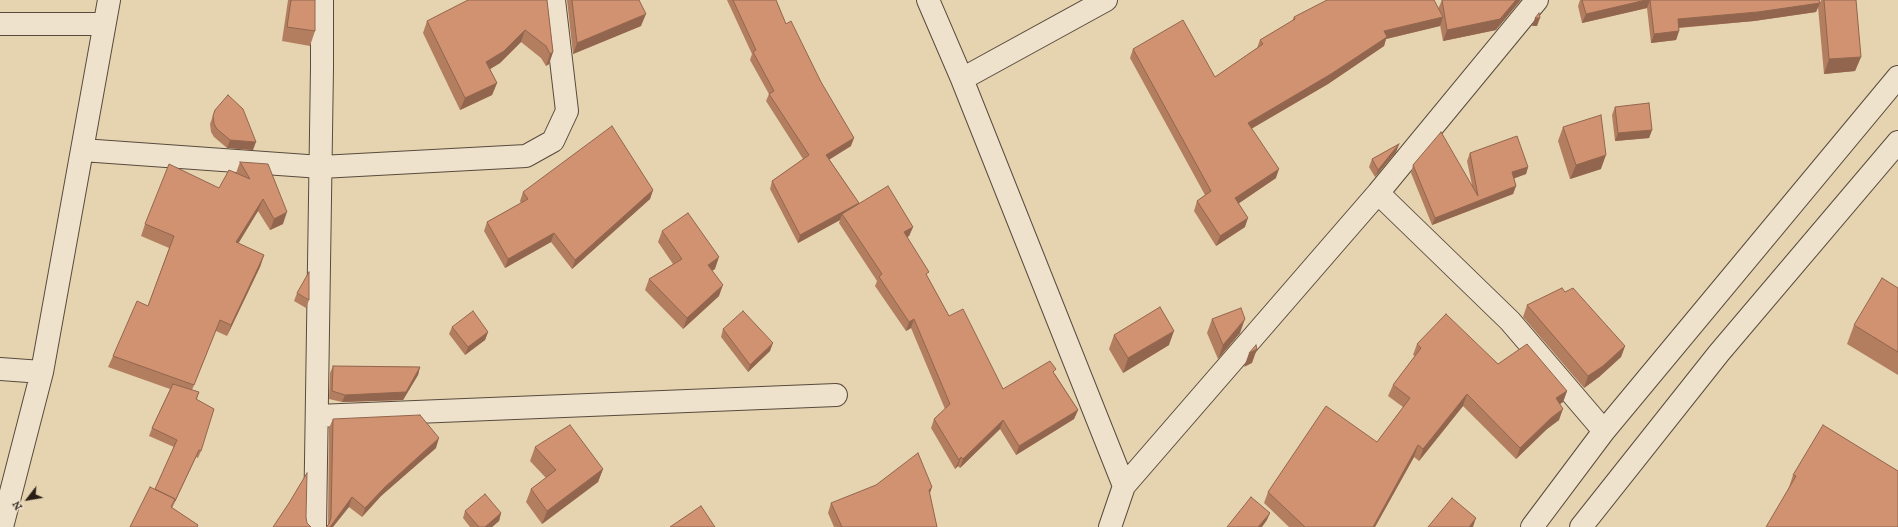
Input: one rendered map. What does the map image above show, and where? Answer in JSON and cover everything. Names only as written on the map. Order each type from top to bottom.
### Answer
[{"type":"street","points":[[2,527],[42,372],[109,0]]},
{"type":"street","points":[[315,527],[321,167],[322,0]]},
{"type":"street","points":[[82,150],[321,167],[526,156],[553,142],[567,111],[555,22],[554,0]]},
{"type":"street","points":[[928,0],[962,79],[1124,486]]},
{"type":"street","points":[[962,79],[1106,0]]},
{"type":"street","points":[[1110,527],[1124,486],[1378,193],[1537,0]]},
{"type":"street","points":[[0,24],[104,24]]},
{"type":"street","points":[[1532,527],[1604,431],[1898,77]]},
{"type":"street","points":[[1581,527],[1719,353],[1898,142]]},
{"type":"street","points":[[1378,193],[1510,321],[1604,431]]},
{"type":"street","points":[[0,369],[42,372]]},
{"type":"street","points":[[317,416],[836,395]]},
{"type":"building","points":[[291,0],[315,0],[315,31],[287,27]]},
{"type":"building","points":[[468,0],[547,0],[553,52],[550,54],[546,46],[525,30],[504,51],[486,62],[497,83],[465,98],[427,21]]},
{"type":"building","points":[[572,0],[639,0],[646,14],[577,43]]},
{"type":"building","points":[[733,0],[776,0],[786,24],[791,21],[821,82],[854,138],[826,155],[859,203],[800,235],[772,181],[809,155],[769,94],[774,91],[753,52],[756,50]]},
{"type":"building","points":[[1327,0],[1434,0],[1443,17],[1384,31],[1387,37],[1331,74],[1248,123],[1279,169],[1235,198],[1248,218],[1220,236],[1197,201],[1211,191],[1133,49],[1183,20],[1215,77],[1263,44],[1260,40],[1295,19],[1294,17]]},
{"type":"building","points":[[1442,0],[1516,0],[1500,19],[1447,30]]},
{"type":"building","points":[[1582,0],[1646,0],[1586,14]]},
{"type":"building","points":[[1650,0],[1819,0],[1820,3],[1758,12],[1678,19],[1679,31],[1654,34]]},
{"type":"building","points":[[1824,0],[1856,0],[1861,57],[1829,59]]},
{"type":"building","points":[[1539,13],[1540,18],[1535,18]]},
{"type":"building","points":[[228,95],[243,109],[256,142],[230,140],[217,129],[214,124],[213,116],[215,110]]},
{"type":"building","points":[[1649,103],[1652,130],[1618,133],[1615,107]]},
{"type":"building","points":[[1601,115],[1606,155],[1576,165],[1563,127]]},
{"type":"building","points":[[612,126],[653,190],[575,260],[554,233],[508,259],[487,222],[528,199],[523,192]]},
{"type":"building","points":[[1441,132],[1478,196],[1470,153],[1517,136],[1528,167],[1512,172],[1516,186],[1435,218],[1413,165]]},
{"type":"building","points":[[1399,144],[1378,170],[1372,159]]},
{"type":"building","points":[[240,162],[268,164],[287,212],[274,219],[263,199],[236,242],[264,255],[231,325],[220,320],[194,385],[113,356],[137,301],[148,306],[174,236],[145,224],[169,164],[219,188],[229,170],[250,179]]},
{"type":"building","points":[[888,186],[913,227],[904,232],[929,272],[926,274],[949,316],[963,309],[1003,389],[1050,361],[1056,369],[1053,372],[1078,410],[1019,446],[1003,420],[963,459],[961,457],[959,460],[934,419],[950,404],[914,319],[909,322],[879,277],[882,274],[842,214]]},
{"type":"building","points":[[688,213],[719,257],[708,265],[723,285],[687,318],[649,279],[682,259],[662,231]]},
{"type":"building","points":[[309,272],[309,300],[297,293]]},
{"type":"building","points":[[1882,278],[1898,288],[1898,352],[1854,325]]},
{"type":"building","points":[[1562,288],[1565,292],[1573,288],[1625,346],[1603,366],[1588,376],[1527,305]]},
{"type":"building","points":[[1160,307],[1174,331],[1128,358],[1114,335]]},
{"type":"building","points":[[1241,308],[1245,319],[1223,345],[1212,319]]},
{"type":"building","points":[[473,311],[488,332],[468,347],[452,327]]},
{"type":"building","points":[[743,311],[773,343],[750,365],[723,329]]},
{"type":"building","points":[[1446,314],[1498,364],[1527,344],[1567,391],[1556,398],[1563,409],[1551,418],[1520,448],[1467,394],[1423,449],[1418,445],[1373,527],[1305,527],[1268,492],[1326,406],[1377,442],[1410,398],[1393,385],[1421,348],[1417,344]]},
{"type":"building","points":[[1256,345],[1257,349],[1249,353]]},
{"type":"building","points":[[333,366],[420,367],[406,392],[345,395],[332,391]]},
{"type":"building","points":[[173,384],[199,392],[196,399],[214,409],[201,451],[199,450],[175,501],[175,499],[155,489],[177,440],[152,428]]},
{"type":"building","points":[[420,415],[439,438],[385,487],[365,508],[352,497],[330,527],[326,527],[331,518],[333,419]]},
{"type":"building","points":[[570,425],[603,469],[547,511],[531,489],[556,470],[535,447]]},
{"type":"building","points":[[1823,425],[1898,471],[1898,527],[1766,527],[1796,476],[1793,475]]},
{"type":"building","points":[[918,453],[932,487],[929,490],[937,527],[842,527],[831,503],[876,485]]},
{"type":"building","points":[[307,473],[306,517],[307,523],[311,527],[273,527],[289,503]]},
{"type":"building","points":[[150,487],[175,499],[171,507],[198,525],[197,527],[130,527]]},
{"type":"building","points":[[485,494],[501,513],[485,527],[479,527],[465,511]]},
{"type":"building","points":[[1251,497],[1270,513],[1258,527],[1227,527]]},
{"type":"building","points":[[1452,498],[1476,518],[1469,527],[1428,527]]},
{"type":"building","points":[[701,506],[715,527],[670,527]]}]
